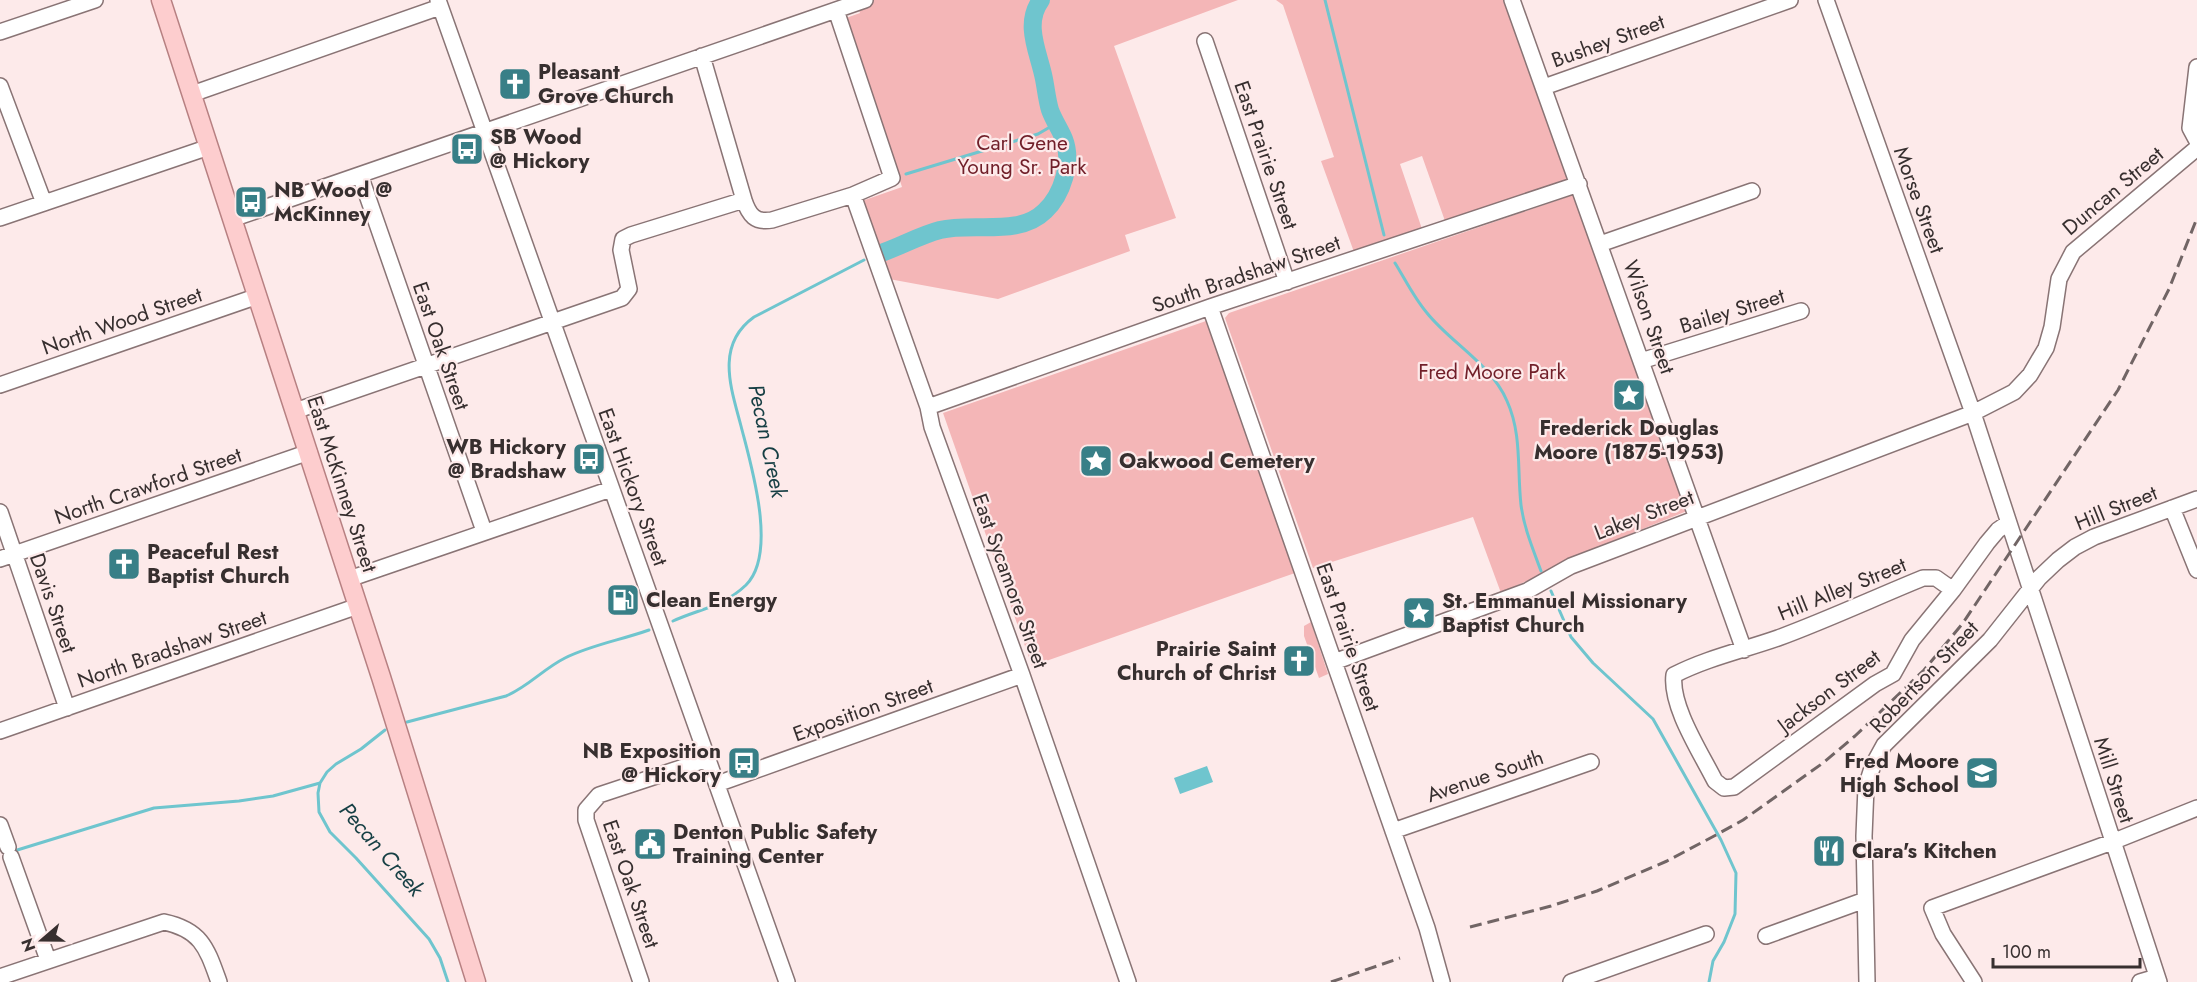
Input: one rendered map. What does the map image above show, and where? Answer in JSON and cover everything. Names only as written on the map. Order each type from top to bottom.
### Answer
[{"type":"main road","name":"East McKinney Street","points":[[161,0],[309,452],[476,982]]},
{"type":"street","points":[[0,32],[95,0]]},
{"type":"street","points":[[232,219],[865,0]]},
{"type":"street","name":"Wilson Street","points":[[1512,0],[1744,650]]},
{"type":"street","name":"Bushey Street","points":[[1544,87],[1790,0]]},
{"type":"street","name":"Morse Street","points":[[1826,0],[1973,413],[2008,524]]},
{"type":"street","points":[[192,94],[439,3]]},
{"type":"street","name":"East Hickory Street","points":[[439,3],[786,982]]},
{"type":"street","points":[[702,56],[744,200],[754,219],[764,222],[853,195],[892,178],[836,10]]},
{"type":"street","name":"East Prairie Street","points":[[1205,41],[1287,282]]},
{"type":"street","points":[[2197,67],[2190,128],[2197,141]]},
{"type":"street","points":[[0,86],[44,203]]},
{"type":"street","points":[[0,218],[209,147]]},
{"type":"street","name":"Duncan Street","points":[[1973,413],[2014,392],[2030,375],[2046,348],[2052,327],[2059,279],[2073,252],[2197,148]]},
{"type":"street","name":"East Oak Street","points":[[360,175],[484,531]]},
{"type":"street","name":"South Bradshaw Street","points":[[928,407],[1210,307],[1579,184]]},
{"type":"street","points":[[1600,244],[1752,191]]},
{"type":"street","name":"East Sycamore Street","points":[[853,195],[928,407],[932,427],[1022,675],[1128,982]]},
{"type":"street","points":[[295,411],[622,298],[629,289],[621,250],[623,239],[744,200]]},
{"type":"street","name":"North Wood Street","points":[[0,385],[258,296]]},
{"type":"street","name":"East Prairie Street","points":[[1210,307],[1427,927],[1442,982]]},
{"type":"street","name":"Bailey Street","points":[[1641,361],[1801,311]]},
{"type":"street","name":"Lakey Street","points":[[1334,662],[1527,591],[1571,566],[1973,413]]},
{"type":"street","name":"North Crawford Street","points":[[7,556],[309,452]]},
{"type":"street","points":[[349,579],[611,489]]},
{"type":"street","name":"Hill Street","points":[[2030,590],[2045,572],[2075,547],[2094,537],[2197,499]]},
{"type":"street","points":[[2172,508],[2197,570]]},
{"type":"street","name":"Davis Street","points":[[0,512],[7,556],[67,708]]},
{"type":"street","name":"Jackson Street","points":[[1724,788],[1734,787],[1875,684],[1893,674],[1912,640],[1953,590],[1987,543],[2008,524]]},
{"type":"street","name":"Mill Street","points":[[2008,524],[2158,980]]},
{"type":"street","name":"Hill Alley Street","points":[[1724,788],[1715,781],[1690,732],[1675,693],[1674,675],[1691,666],[1744,650],[1834,616],[1923,578],[1936,578],[1953,590]]},
{"type":"street","name":"Robertson Street","points":[[1867,982],[1866,787],[1873,765],[1884,745],[1990,640],[2030,590]]},
{"type":"street","name":"North Bradshaw Street","points":[[0,731],[358,606]]},
{"type":"street","name":"Exposition Street","points":[[717,784],[1022,675]]},
{"type":"street","name":"East Oak Street","points":[[641,982],[586,820],[586,810],[599,795],[708,759]]},
{"type":"street","name":"Avenue South","points":[[1394,831],[1591,762]]},
{"type":"street","points":[[1974,982],[1943,934],[1932,908],[2112,842],[2197,808]]},
{"type":"street","points":[[0,825],[48,960]]},
{"type":"street","points":[[1766,936],[1865,900]]},
{"type":"street","points":[[0,977],[164,922],[179,925],[190,931],[206,947],[219,982]]},
{"type":"street","points":[[1571,982],[1706,934]]},
{"type":"street","points":[[2140,982],[2158,980]]},
{"type":"green space","name":"Carl Gene Young Sr. Park","points":[[856,0],[1238,0],[1114,46],[1176,218],[1125,235],[1130,251],[998,299],[889,279],[862,201],[902,187],[846,18],[860,13]]},
{"type":"green space","points":[[1276,0],[1503,0],[1568,181],[1445,221],[1422,156],[1400,164],[1422,229],[1354,252],[1321,161],[1334,157],[1283,5]]},
{"type":"green space","name":"Fred Moore Park","points":[[1573,195],[1687,511],[1608,543],[1501,593],[1473,517],[1313,568],[1225,318],[1229,313]]},
{"type":"green space","name":"Oakwood Cemetery","points":[[1206,321],[1295,573],[1032,666],[943,413]]},
{"type":"green space","points":[[1311,622],[1328,674],[1319,678],[1304,636],[1304,626]]},
{"type":"water","points":[[1207,766],[1213,782],[1180,794],[1174,778]]},
{"type":"waterway","name":"Pecan Creek","points":[[884,252],[940,230],[1022,224],[1045,211],[1056,196],[1064,178],[1067,158],[1062,135],[1050,110],[1034,39],[1033,19],[1041,0]]},
{"type":"waterway","points":[[1325,0],[1384,235]]},
{"type":"waterway","points":[[906,174],[1038,134],[1050,127],[1054,121]]},
{"type":"waterway","name":"Pecan Creek","points":[[673,621],[720,603],[746,585],[755,571],[760,552],[761,531],[755,485],[730,382],[730,354],[734,340],[742,328],[754,317],[864,260]]},
{"type":"waterway","points":[[1395,263],[1427,313],[1481,365],[1500,388],[1507,401],[1517,439],[1522,514],[1541,571]]},
{"type":"waterway","points":[[1551,591],[1571,637],[1593,663],[1653,719],[1721,840],[1736,873],[1735,914],[1724,942],[1713,961],[1709,982]]},
{"type":"waterway","name":"Pecan Creek","points":[[407,722],[506,696],[565,658],[649,630]]},
{"type":"waterway","name":"Pecan Creek","points":[[385,730],[327,772],[320,783],[319,812],[330,832],[429,939],[440,958],[448,982]]},
{"type":"waterway","points":[[14,851],[154,808],[273,796],[320,783]]},
{"type":"railway","points":[[1470,927],[1551,906],[1597,891],[1667,861],[1743,820],[1823,763],[1855,736],[1924,670],[1963,623],[2118,390],[2169,289],[2197,218]]},
{"type":"railway","points":[[1331,982],[1400,958]]},
{"type":"place","name":"Pleasant Grove Church","points":[[515,84]]},
{"type":"place","name":"SB Wood @ Hickory","points":[[467,149]]},
{"type":"place","name":"NB Wood @ McKinney","points":[[251,202]]},
{"type":"place","name":"Frederick Douglas Moore (1875-1953)","points":[[1629,395]]},
{"type":"place","name":"WB Hickory @ Bradshaw","points":[[589,459]]},
{"type":"place","name":"Oakwood Cemetery","points":[[1096,461]]},
{"type":"place","name":"Peaceful Rest Baptist Church","points":[[124,564]]},
{"type":"place","name":"Clean Energy","points":[[623,600]]},
{"type":"place","name":"St. Emmanuel Missionary Baptist Church","points":[[1419,613]]},
{"type":"place","name":"Prairie Saint Church of Christ","points":[[1299,661]]},
{"type":"place","name":"NB Exposition @ Hickory","points":[[744,763]]},
{"type":"place","name":"Fred Moore High School","points":[[1982,773]]},
{"type":"place","name":"Denton Public Safety Training Center","points":[[650,844]]},
{"type":"place","name":"Clara's Kitchen","points":[[1829,851]]}]
